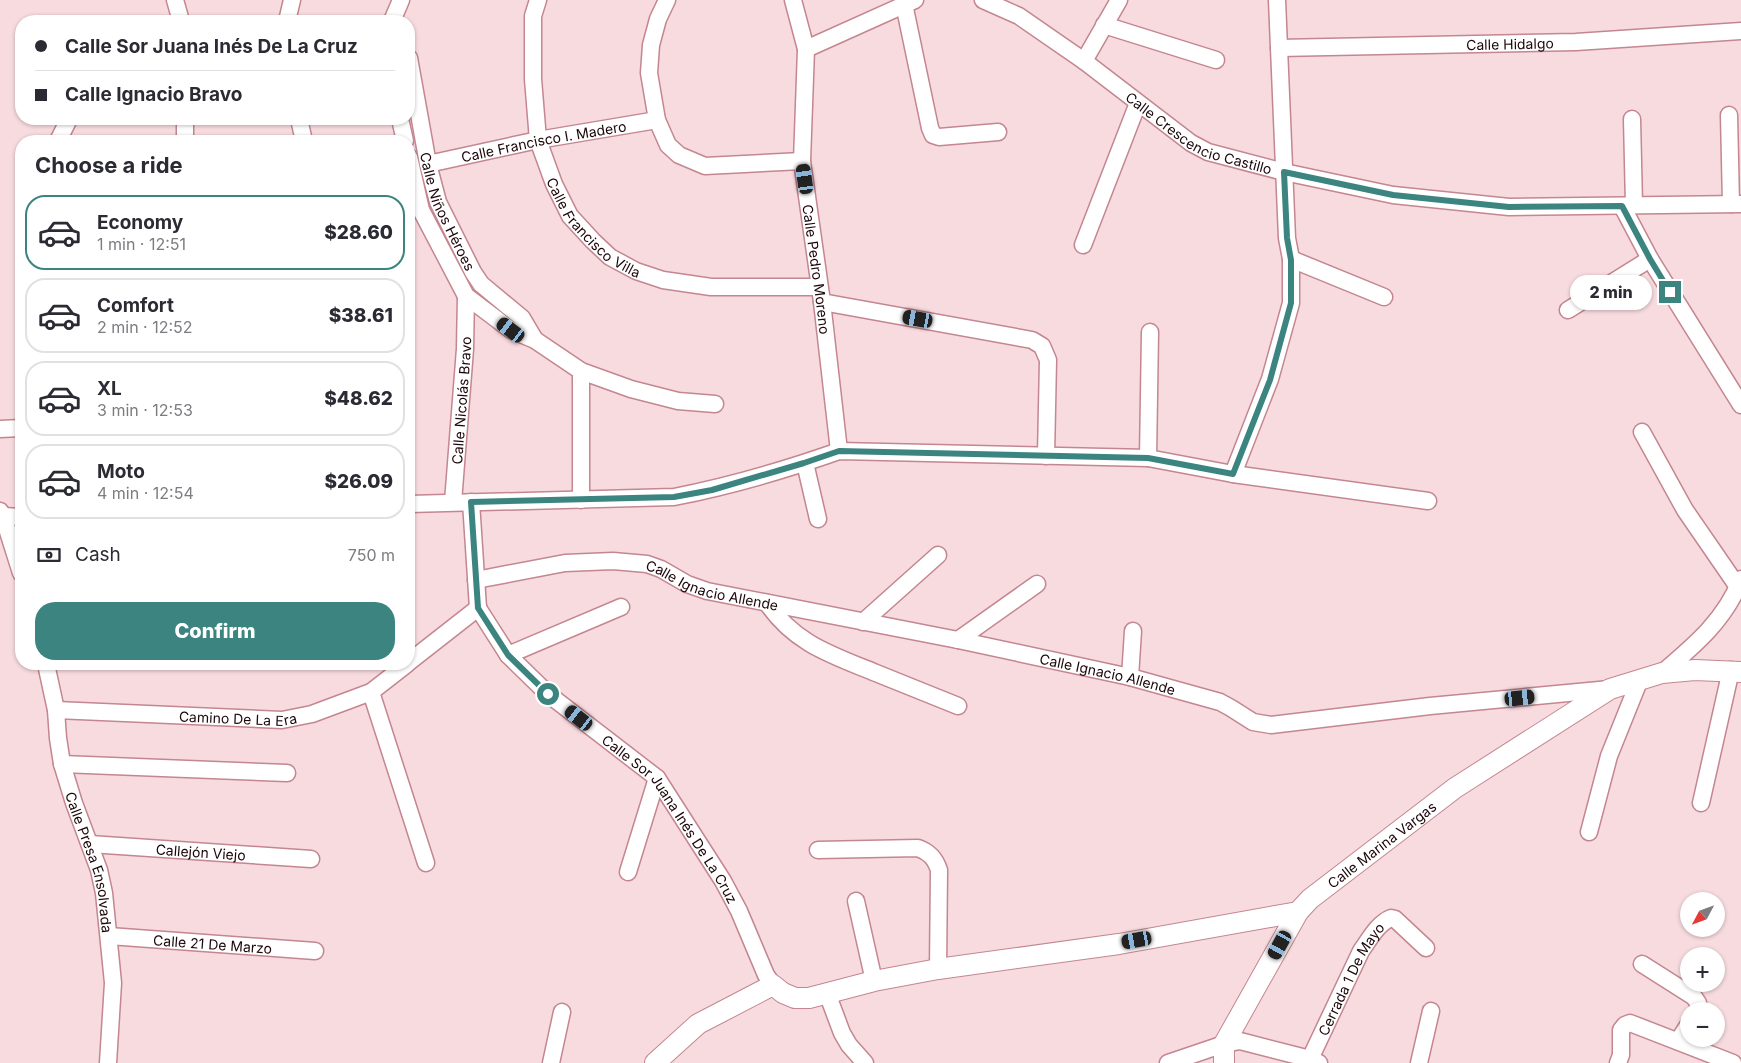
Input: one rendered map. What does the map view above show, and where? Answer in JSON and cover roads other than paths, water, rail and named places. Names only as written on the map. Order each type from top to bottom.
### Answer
[{"type":"street","points":[[175,0],[179,15]]},
{"type":"street","points":[[288,15],[292,0]]},
{"type":"street","points":[[395,15],[401,0]]},
{"type":"street","name":"Calle Francisco Villa","points":[[538,0],[534,16],[533,79],[538,140],[554,184],[570,216],[592,242],[619,262],[636,271],[663,280],[711,287],[821,294],[1032,340],[1042,346],[1048,360],[1046,456]]},
{"type":"street","points":[[667,0],[658,19],[651,45],[648,74],[657,120],[668,145],[679,155],[705,166],[802,161]]},
{"type":"street","name":"Calle Pedro Moreno","points":[[793,0],[806,50],[802,161],[821,294],[839,451]]},
{"type":"street","name":"Calle Crescencio Castillo","points":[[984,0],[1019,16],[1084,61],[1191,143],[1208,152],[1284,172],[1393,195],[1509,207],[1736,204]]},
{"type":"street","points":[[1084,61],[1119,0]]},
{"type":"street","points":[[1233,474],[1270,380],[1291,303],[1291,260],[1287,238],[1277,0]]},
{"type":"street","points":[[806,50],[910,2],[930,128],[933,135],[939,137],[998,132]]},
{"type":"street","points":[[1104,25],[1216,60]]},
{"type":"street","name":"Calle Hidalgo","points":[[1279,48],[1576,42],[1741,32]]},
{"type":"street","name":"Calle Niños Héroes","points":[[415,91],[428,164],[438,202],[473,272],[481,284],[522,318],[534,340]]},
{"type":"street","points":[[1083,245],[1138,103]]},
{"type":"street","points":[[1729,115],[1736,204]]},
{"type":"street","name":"Calle Francisco I. Madero","points":[[428,164],[538,140],[657,120]]},
{"type":"street","points":[[1632,120],[1628,206],[1650,259],[1741,405]]},
{"type":"street","name":"Calle Niños Héroes","points":[[415,184],[421,210],[466,296],[511,330],[534,340],[581,371],[630,389],[678,401],[715,404]]},
{"type":"street","points":[[1568,310],[1650,259]]},
{"type":"street","points":[[1291,260],[1384,297]]},
{"type":"street","name":"Calle Nicolás Bravo","points":[[453,502],[465,349],[466,296]]},
{"type":"street","points":[[1148,458],[1150,332]]},
{"type":"street","points":[[581,371],[581,500]]},
{"type":"street","points":[[0,429],[15,428]]},
{"type":"street","points":[[1642,432],[1686,510],[1739,583],[1725,612],[1708,631],[1662,673]]},
{"type":"street","points":[[415,504],[674,497],[712,490],[839,451],[1148,458],[1233,474],[1428,501]]},
{"type":"street","points":[[804,463],[818,519]]},
{"type":"street","points":[[471,502],[478,608]]},
{"type":"street","points":[[15,516],[2,514],[15,554]]},
{"type":"street","points":[[863,622],[938,554]]},
{"type":"street","name":"Calle Ignacio Allende","points":[[476,580],[565,563],[614,561],[647,564],[662,569],[687,584],[707,591],[958,640],[1130,677],[1220,702],[1253,722],[1271,725],[1430,706],[1610,689],[1662,673],[1695,670],[1736,671]]},
{"type":"street","points":[[958,640],[1038,584]]},
{"type":"street","points":[[767,603],[778,618],[794,634],[820,650],[958,706]]},
{"type":"street","name":"Calle Sor Juana Inés De La Cruz","points":[[478,608],[508,655],[548,694],[657,778],[723,882],[739,911],[766,975],[773,984]]},
{"type":"street","name":"Camino De La Era","points":[[415,658],[478,608]]},
{"type":"street","points":[[508,655],[620,608]]},
{"type":"street","points":[[1130,677],[1133,631]]},
{"type":"street","name":"Calle Presa Ensolvada","points":[[47,670],[56,710],[62,764],[101,877],[113,983],[108,1063]]},
{"type":"street","name":"Camino De La Era","points":[[56,710],[282,720],[312,714],[371,692],[399,670]]},
{"type":"street","points":[[1701,803],[1736,671]]},
{"type":"street","points":[[1589,832],[1608,756],[1640,679]]},
{"type":"street","name":"Calle Marina Vargas","points":[[1224,1054],[1298,912],[1310,900],[1455,788],[1610,689]]},
{"type":"street","points":[[371,692],[426,863]]},
{"type":"street","points":[[62,764],[288,773]]},
{"type":"street","points":[[628,872],[657,778]]},
{"type":"street","name":"Callejón Viejo","points":[[90,844],[311,860]]},
{"type":"street","points":[[818,850],[918,848],[932,856],[939,870],[938,969]]},
{"type":"street","points":[[856,901],[874,981]]},
{"type":"street","points":[[656,1063],[698,1024],[773,984],[783,994],[794,998],[810,998],[874,981],[938,969],[1119,944],[1298,912]]},
{"type":"street","name":"Cerrada 1 De Mayo","points":[[1315,1061],[1361,951],[1372,935],[1391,918],[1395,919],[1426,948]]},
{"type":"street","name":"Calle 21 De Marzo","points":[[109,936],[315,951]]},
{"type":"street","points":[[1642,964],[1694,997],[1697,1002]]},
{"type":"street","points":[[827,993],[842,1033],[849,1045],[865,1063]]},
{"type":"street","points":[[1419,1063],[1431,1011]]},
{"type":"street","points":[[551,1063],[562,1012]]},
{"type":"street","points":[[1618,1063],[1621,1055],[1621,1030],[1625,1024],[1630,1023],[1733,1063]]},
{"type":"street","points":[[1168,1063],[1224,1054],[1240,1041],[1315,1061]]}]
